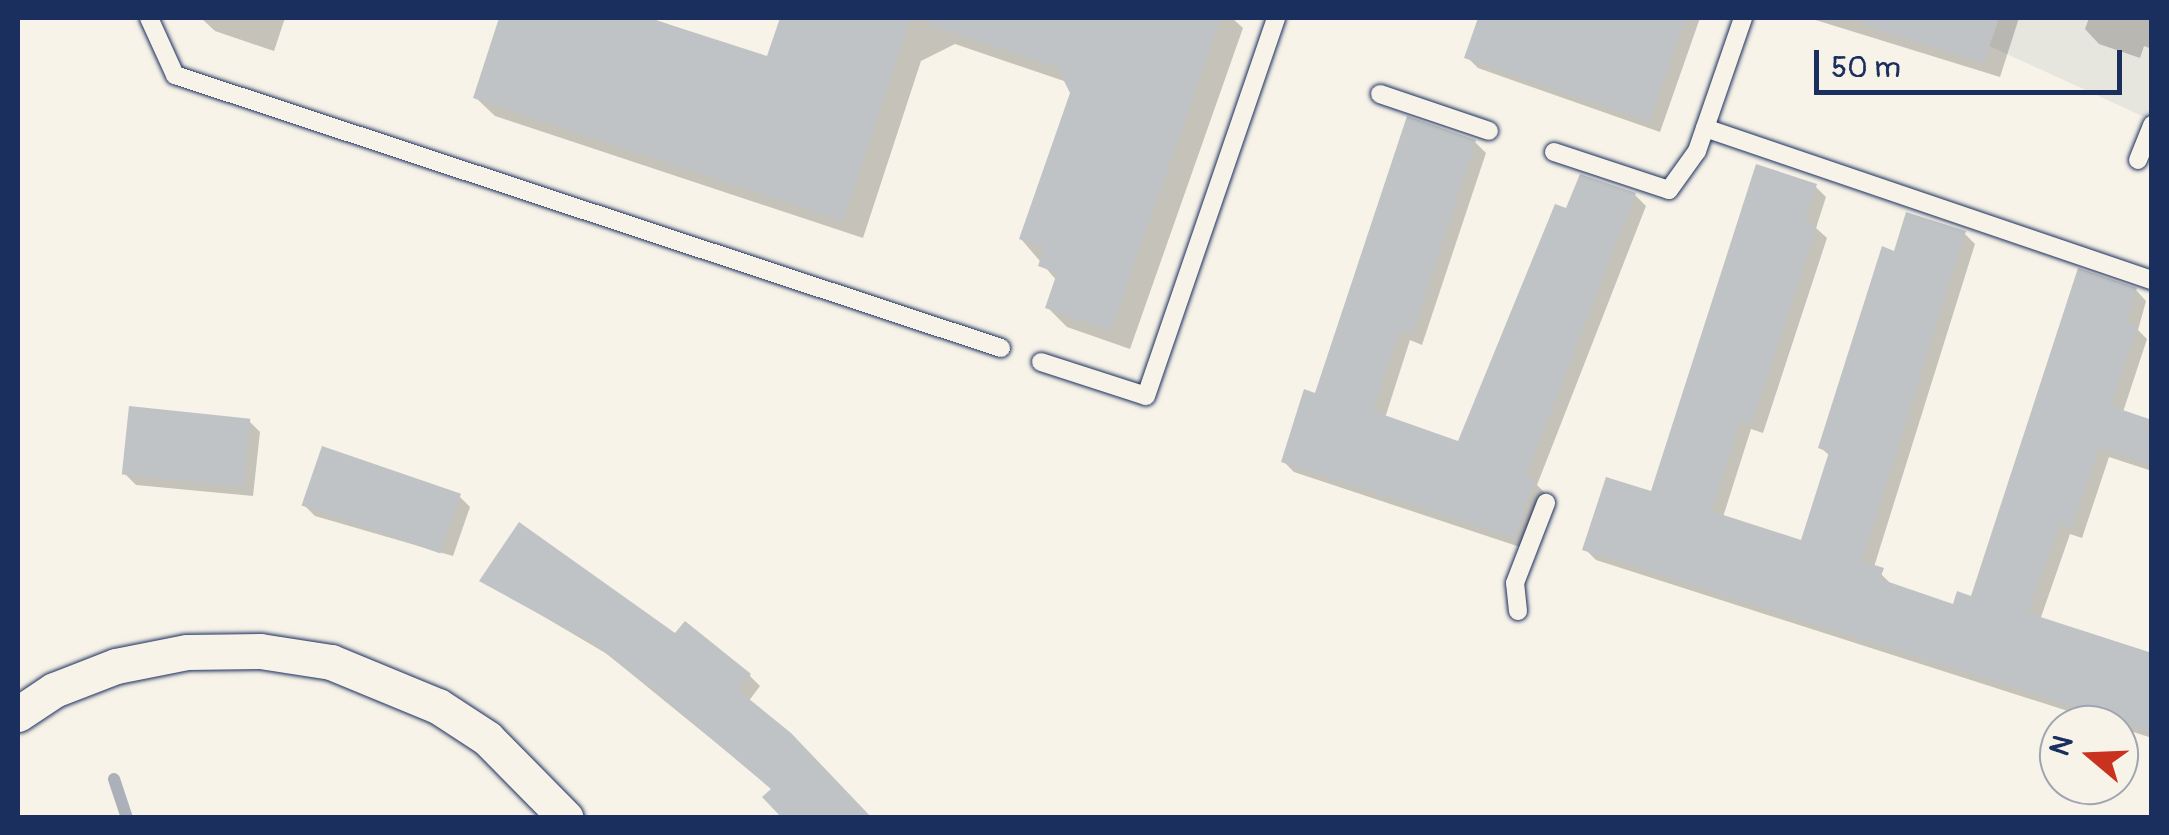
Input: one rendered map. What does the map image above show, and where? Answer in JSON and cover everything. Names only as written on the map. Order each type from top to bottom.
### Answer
[{"type":"street","points":[[18,714],[54,690],[116,666],[187,652],[260,651],[331,662],[438,706],[486,738],[566,818]]},
{"type":"lane","points":[[1041,362],[1146,396],[1276,18]]},
{"type":"lane","points":[[1554,152],[1668,190],[1705,128],[1742,18]]},
{"type":"lane","points":[[147,19],[175,76],[1001,348]]},
{"type":"lane","points":[[1380,94],[1489,130]]},
{"type":"lane","points":[[2138,160],[2152,125]]},
{"type":"lane","points":[[1705,128],[2152,280]]},
{"type":"lane","points":[[1518,612],[1515,583],[1546,504]]},
{"type":"shaded area","points":[[1928,18],[2151,18],[2151,120]]},
{"type":"building","points":[[499,18],[649,18],[767,56],[780,18],[911,18],[843,221],[473,98]]},
{"type":"building","points":[[927,18],[1221,18],[1111,331],[1045,308],[1057,273],[1038,266],[1044,248],[1019,239],[1070,93],[1057,67],[926,24]]},
{"type":"building","points":[[1478,18],[1686,18],[1649,122],[1464,58]]},
{"type":"building","points":[[1863,18],[1999,18],[1984,63],[1862,25]]},
{"type":"building","points":[[1407,116],[1476,140],[1412,335],[1399,331],[1373,411],[1458,441],[1555,204],[1566,208],[1580,174],[1636,193],[1526,476],[1535,480],[1516,539],[1281,462],[1304,389],[1315,393]]},
{"type":"building","points":[[1756,164],[1817,184],[1805,221],[1817,225],[1752,424],[1741,420],[1711,511],[1801,540],[1829,452],[1818,448],[1882,246],[1894,251],[1906,212],[1966,231],[1862,561],[1884,568],[1880,579],[1953,604],[1957,591],[1971,596],[2078,268],[2137,288],[2126,323],[2138,326],[2111,406],[2152,420],[2152,465],[2099,448],[2071,529],[2059,524],[2028,613],[2152,653],[2152,732],[2139,728],[2139,705],[2067,705],[1582,550],[1606,477],[1651,491]]},
{"type":"building","points":[[129,406],[250,419],[243,487],[122,475]]},
{"type":"building","points":[[322,446],[461,494],[440,553],[301,506]]},
{"type":"building","points":[[519,522],[675,633],[685,621],[751,674],[738,690],[791,733],[872,818],[782,818],[762,797],[771,789],[661,696],[594,644],[479,581]]},
{"type":"waterway","points":[[114,779],[127,818]]}]
